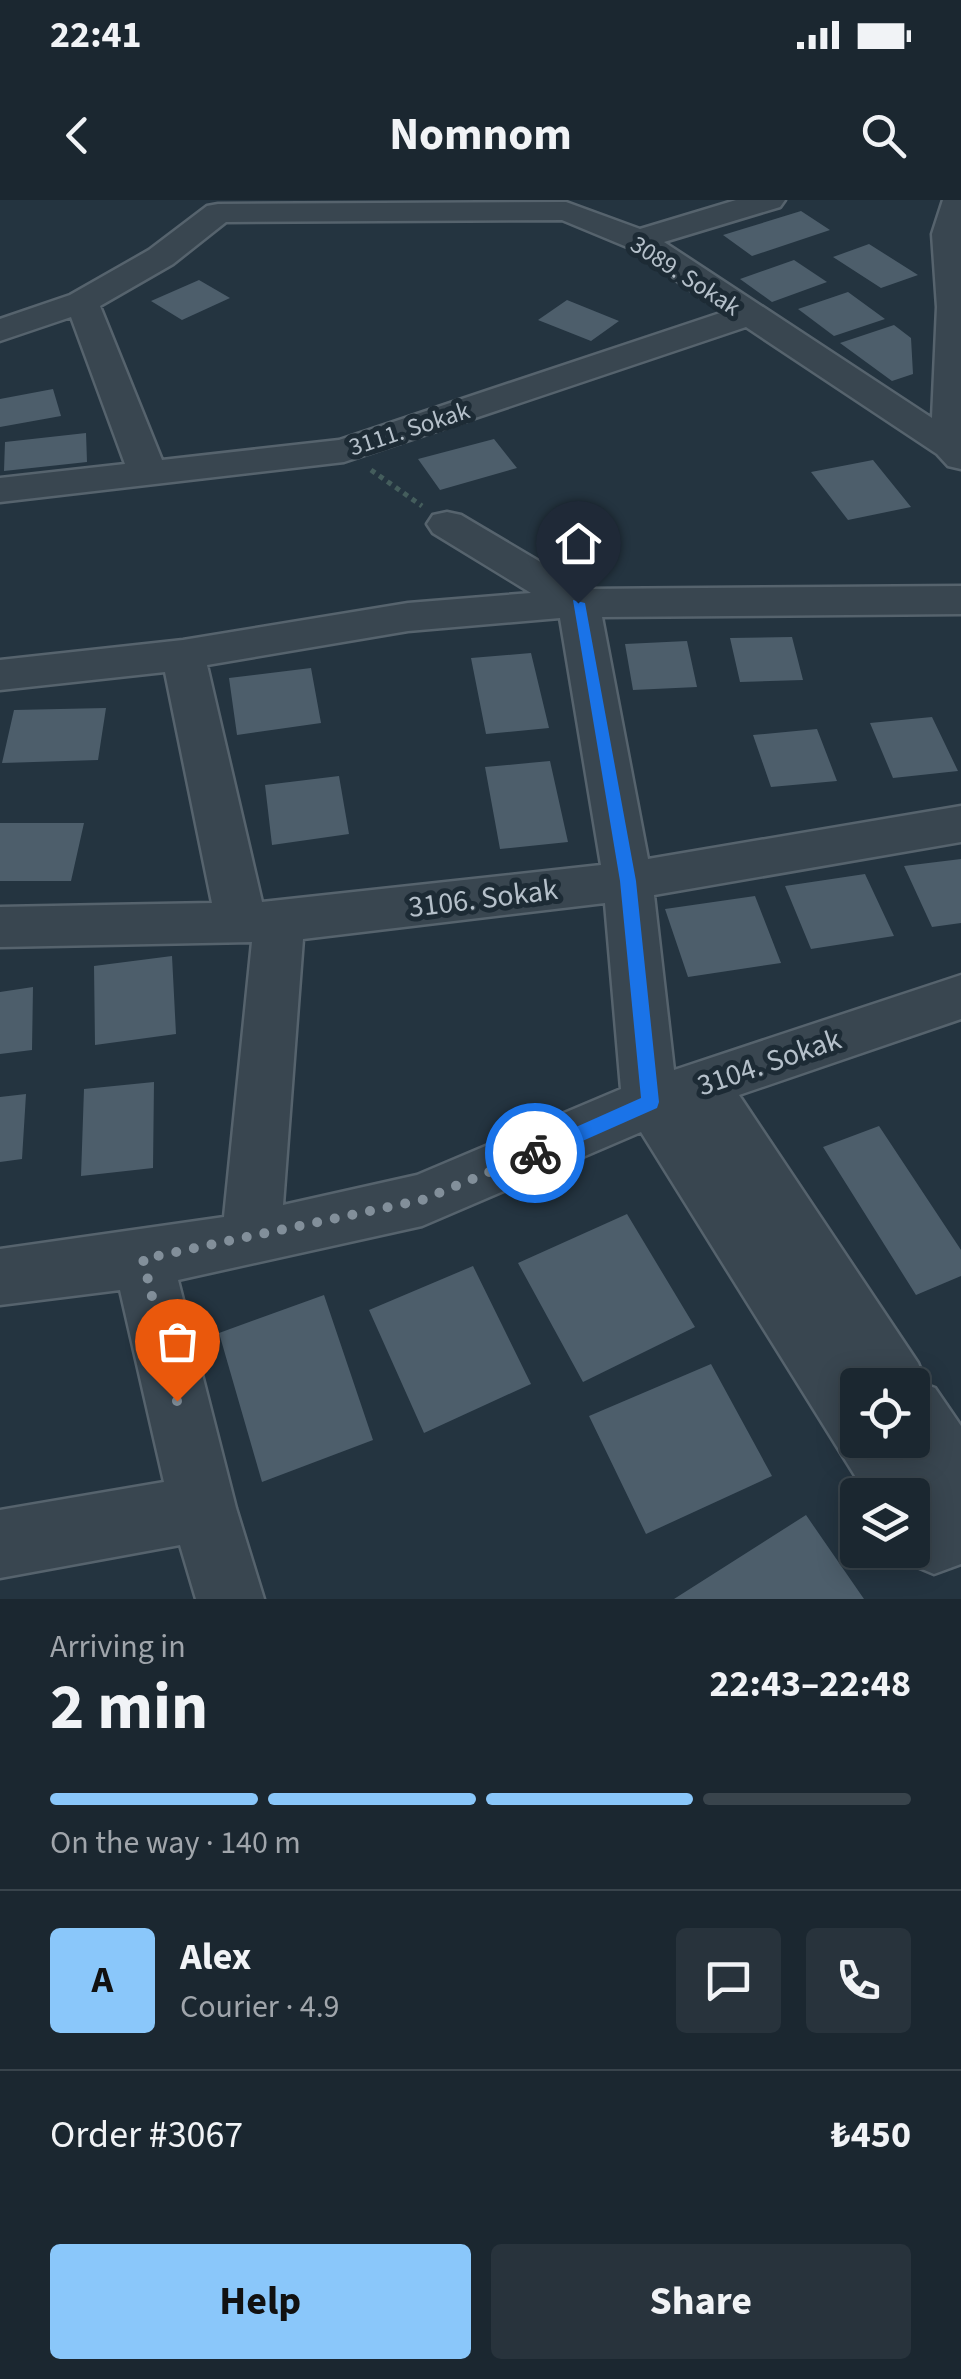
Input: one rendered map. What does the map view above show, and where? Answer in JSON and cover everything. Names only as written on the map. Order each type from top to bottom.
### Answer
[{"type":"street","points":[[638,240],[769,200]]},
{"type":"street","points":[[956,452],[954,307],[959,200]]},
{"type":"street","name":"3089. Sokak","points":[[0,331],[82,302],[161,257],[218,213],[316,207],[565,206],[638,240],[956,452]]},
{"type":"street","points":[[82,302],[148,473]]},
{"type":"street","name":"3111. Sokak","points":[[0,490],[344,451],[747,315]]},
{"type":"street","points":[[447,524],[578,603],[668,1130],[840,1394]]},
{"type":"street","points":[[0,675],[183,655],[408,618],[578,603],[961,600]]},
{"type":"street","points":[[183,655],[260,922],[251,1239]]},
{"type":"street","name":"3106. Sokak","points":[[0,926],[260,922],[628,881],[961,824]]},
{"type":"street","name":"3104. Sokak","points":[[0,1277],[143,1259],[422,1200],[664,1098],[961,997]]},
{"type":"street","points":[[664,1098],[719,1111],[885,1368]]},
{"type":"street","points":[[143,1259],[202,1508],[230,1599]]},
{"type":"street","points":[[930,1437],[961,1483]]},
{"type":"street","points":[[0,1544],[202,1508]]},
{"type":"street","points":[[930,1534],[934,1540],[961,1531]]},
{"type":"path","points":[[344,451],[447,524]]},
{"type":"building","points":[[801,211],[830,230],[752,256],[723,235]]},
{"type":"building","points":[[869,244],[918,275],[881,288],[833,257]]},
{"type":"building","points":[[794,260],[827,282],[772,302],[740,279]]},
{"type":"building","points":[[199,280],[230,298],[182,320],[151,301]]},
{"type":"building","points":[[848,292],[885,319],[834,336],[798,309]]},
{"type":"building","points":[[567,300],[619,321],[591,341],[538,320]]},
{"type":"building","points":[[894,325],[911,338],[913,374],[892,381],[840,343]]},
{"type":"building","points":[[53,389],[61,416],[0,427],[0,399]]},
{"type":"building","points":[[86,433],[87,462],[4,471],[5,442]]},
{"type":"building","points":[[494,439],[517,468],[440,490],[418,459]]},
{"type":"building","points":[[873,460],[911,507],[848,520],[811,472]]},
{"type":"building","points":[[792,637],[803,680],[740,682],[730,638]]},
{"type":"building","points":[[687,641],[697,687],[633,690],[625,644]]},
{"type":"building","points":[[531,653],[549,728],[486,734],[471,658]]},
{"type":"building","points":[[311,668],[321,723],[237,735],[229,678]]},
{"type":"building","points":[[106,708],[98,760],[2,763],[14,710]]},
{"type":"building","points":[[932,717],[958,771],[893,778],[870,723]]},
{"type":"building","points":[[817,729],[837,781],[771,787],[753,735]]},
{"type":"building","points":[[550,761],[568,842],[500,849],[485,767]]},
{"type":"building","points":[[339,776],[349,834],[272,845],[265,785]]},
{"type":"building","points":[[0,823],[84,823],[71,881],[0,881]]},
{"type":"building","points":[[961,859],[961,923],[932,927],[904,866]]},
{"type":"building","points":[[865,874],[894,936],[811,949],[785,886]]},
{"type":"building","points":[[755,896],[781,963],[688,977],[665,909]]},
{"type":"building","points":[[172,956],[176,1034],[95,1045],[94,966]]},
{"type":"building","points":[[33,987],[32,1050],[0,1054],[0,992]]},
{"type":"building","points":[[154,1082],[153,1168],[81,1176],[84,1089]]},
{"type":"building","points":[[26,1094],[22,1159],[0,1162],[0,1097]]},
{"type":"building","points":[[879,1126],[961,1250],[961,1276],[916,1295],[823,1147]]},
{"type":"building","points":[[627,1214],[695,1327],[583,1382],[518,1263]]},
{"type":"building","points":[[473,1266],[531,1384],[424,1433],[369,1310]]},
{"type":"building","points":[[324,1295],[373,1440],[262,1482],[219,1333]]},
{"type":"building","points":[[711,1364],[772,1476],[646,1534],[589,1416]]},
{"type":"building","points":[[806,1515],[864,1599],[674,1599]]},
{"type":"way so far","points":[[177,1401],[143,1259],[422,1200],[535,1153]]},
{"type":"route","points":[[535,1153],[650,1102],[628,881],[578,603]]}]
